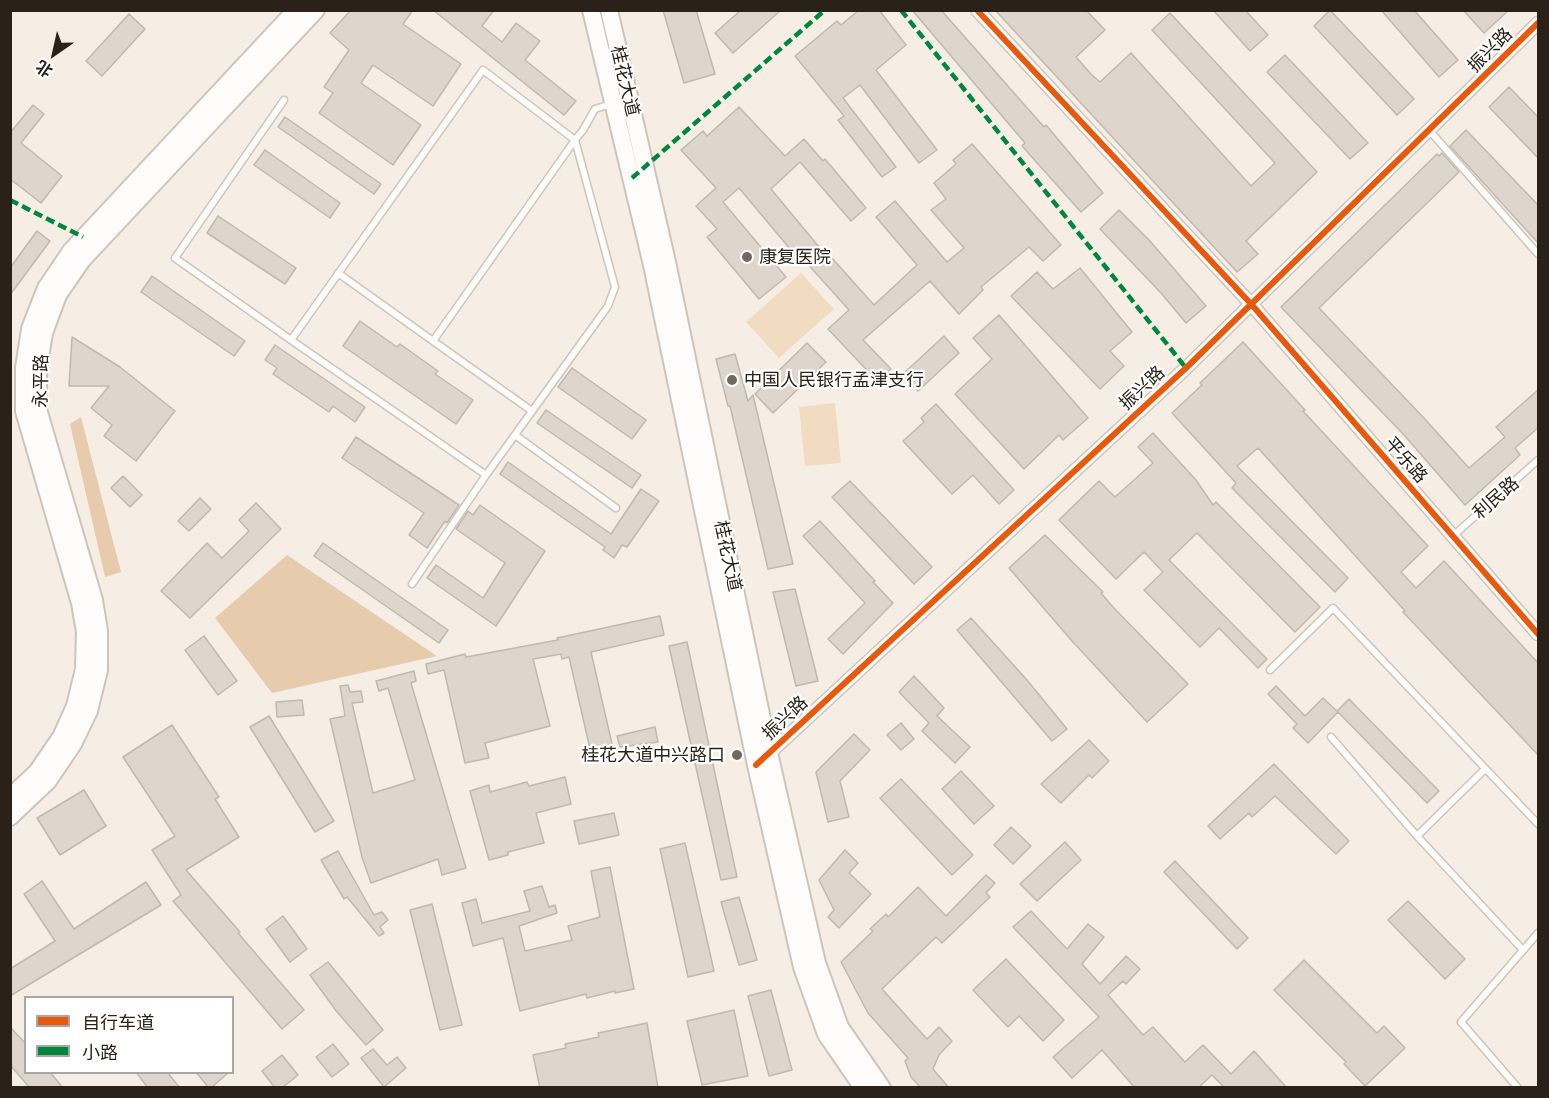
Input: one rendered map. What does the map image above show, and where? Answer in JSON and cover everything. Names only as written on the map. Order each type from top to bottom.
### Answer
[{"type":"main road","name":"永平路","points":[[10,797],[37,772],[61,737],[75,706],[84,669],[85,632],[80,603],[24,411],[24,368],[30,329],[46,288],[71,251],[296,10]]},
{"type":"main road","name":"永平路","points":[[10,817],[48,781],[73,744],[89,711],[99,670],[99,631],[94,600],[38,409],[38,369],[44,333],[58,295],[82,260],[316,10]]},
{"type":"main road","name":"桂花大道","points":[[591,10],[615,102],[652,265],[756,765],[802,967],[826,1034],[862,1088]]},
{"type":"main road","name":"桂花大道","points":[[609,10],[667,261],[769,753],[817,963],[840,1027],[882,1088]]},
{"type":"street","name":"平乐路","points":[[978,10],[1252,305],[1539,634]]},
{"type":"street","name":"振兴路","points":[[756,765],[1169,384],[1539,23]]},
{"type":"lane","points":[[291,340],[483,70],[575,140],[615,287],[608,306],[486,475],[412,584]]},
{"type":"lane","points":[[284,100],[175,258],[486,475]]},
{"type":"lane","points":[[433,340],[595,110],[615,102]]},
{"type":"lane","points":[[1430,130],[1539,254]]},
{"type":"lane","points":[[338,273],[532,411]]},
{"type":"lane","points":[[515,435],[616,508]]},
{"type":"lane","name":"利民路","points":[[1453,536],[1539,460]]},
{"type":"lane","points":[[1270,670],[1334,608],[1539,824]]},
{"type":"lane","points":[[1330,737],[1417,836],[1523,950]]},
{"type":"lane","points":[[1417,836],[1485,769]]},
{"type":"lane","points":[[1518,1088],[1461,1022],[1539,933]]},
{"type":"shaded area","points":[[801,273],[834,309],[779,358],[746,322]]},
{"type":"shaded area","points":[[835,403],[841,463],[805,466],[799,407]]},
{"type":"shaded area","points":[[81,417],[121,572],[105,577],[70,424]]},
{"type":"shaded area","points":[[287,555],[437,656],[272,693],[215,618]]},
{"type":"building","points":[[351,10],[413,10],[403,24],[461,64],[433,106],[373,65],[361,83],[421,125],[393,165],[319,113],[333,93],[324,87],[349,50],[330,33]]},
{"type":"building","points":[[433,10],[494,10],[482,26],[502,42],[516,23],[540,41],[525,60],[576,101],[564,115]]},
{"type":"building","points":[[663,10],[696,10],[715,74],[684,83]]},
{"type":"building","points":[[741,10],[781,10],[733,53],[715,33]]},
{"type":"building","points":[[859,10],[879,10],[906,45],[876,70],[937,150],[919,163],[860,85],[843,98],[896,167],[882,177],[838,120],[844,116],[795,56],[837,21],[841,25]]},
{"type":"building","points":[[912,10],[941,10],[1044,127],[1046,125],[1103,193],[1081,212],[1022,146],[1025,143]]},
{"type":"building","points":[[995,10],[1086,10],[1105,30],[1076,57],[1091,74],[1100,82],[1131,53],[1251,186],[1275,163],[1152,30],[1170,13],[1317,172],[1246,241],[1258,254],[1237,272]]},
{"type":"building","points":[[1213,10],[1245,10],[1268,35],[1250,51]]},
{"type":"building","points":[[1330,10],[1414,99],[1397,115],[1314,26]]},
{"type":"building","points":[[1381,10],[1414,10],[1458,60],[1439,77]]},
{"type":"building","points":[[1463,10],[1509,10],[1484,33]]},
{"type":"building","points":[[129,14],[145,29],[102,76],[86,61]]},
{"type":"building","points":[[1285,55],[1368,143],[1350,159],[1267,72]]},
{"type":"building","points":[[1509,87],[1539,118],[1539,159],[1489,107]]},
{"type":"building","points":[[33,105],[44,114],[21,143],[62,176],[41,203],[10,179],[10,133]]},
{"type":"building","points":[[739,107],[785,156],[804,139],[823,161],[825,159],[866,208],[851,221],[800,162],[771,189],[829,259],[831,257],[874,305],[917,265],[876,217],[895,201],[947,262],[964,248],[931,210],[946,199],[934,183],[956,164],[953,160],[972,144],[1061,245],[1043,261],[1029,247],[981,287],[983,290],[959,314],[930,281],[863,340],[891,369],[878,382],[828,329],[849,310],[804,260],[801,262],[739,188],[723,202],[786,277],[759,299],[707,237],[717,229],[696,206],[716,188],[681,150],[703,131],[707,136]]},
{"type":"building","points":[[285,117],[381,184],[374,194],[278,127]]},
{"type":"building","points":[[1466,130],[1539,206],[1539,244],[1450,146]]},
{"type":"building","points":[[265,150],[340,203],[330,218],[254,165]]},
{"type":"building","points":[[1442,153],[1459,172],[1319,308],[1469,468],[1505,437],[1496,427],[1539,389],[1539,427],[1515,448],[1520,455],[1465,505],[1404,435],[1281,307],[1437,154],[1439,156]]},
{"type":"building","points":[[1119,210],[1150,241],[1206,306],[1186,323],[1161,293],[1100,229]]},
{"type":"building","points":[[218,216],[296,268],[285,284],[207,233]]},
{"type":"building","points":[[37,231],[50,241],[10,295],[10,268]]},
{"type":"building","points":[[1080,268],[1132,332],[1110,351],[1124,366],[1100,389],[1011,296],[1037,272],[1053,289]]},
{"type":"building","points":[[152,276],[245,341],[234,356],[141,292]]},
{"type":"building","points":[[999,315],[1088,418],[1063,440],[1059,435],[1024,469],[955,394],[992,359],[973,338]]},
{"type":"building","points":[[360,321],[397,347],[400,344],[438,371],[435,374],[473,400],[456,424],[343,346]]},
{"type":"building","points":[[944,336],[959,353],[918,391],[902,375]]},
{"type":"building","points":[[72,337],[120,367],[175,411],[136,461],[104,436],[112,425],[91,408],[109,386],[69,386]]},
{"type":"building","points":[[1243,342],[1305,410],[1303,411],[1428,546],[1401,572],[1416,588],[1444,561],[1539,664],[1539,756],[1403,612],[1405,611],[1258,448],[1237,466],[1348,578],[1335,592],[1232,488],[1236,483],[1172,413]]},
{"type":"building","points":[[807,343],[826,362],[773,413],[755,394]]},
{"type":"building","points":[[275,345],[365,407],[355,422],[333,406],[329,412],[273,374],[277,368],[265,360]]},
{"type":"building","points":[[735,354],[748,401],[753,395],[793,564],[768,569],[730,406],[728,406],[716,359]]},
{"type":"building","points":[[572,368],[646,420],[632,439],[558,387]]},
{"type":"building","points":[[936,404],[1014,490],[999,504],[973,475],[952,494],[903,441],[924,422],[921,418]]},
{"type":"building","points":[[546,410],[641,475],[632,488],[537,423]]},
{"type":"building","points":[[1153,433],[1196,480],[1213,505],[1216,502],[1320,607],[1295,632],[1197,533],[1169,560],[1267,659],[1258,668],[1219,628],[1200,647],[1144,590],[1163,572],[1144,552],[1116,579],[1059,520],[1099,481],[1115,497],[1153,463],[1138,447]]},
{"type":"building","points":[[356,437],[459,505],[427,548],[409,535],[424,513],[342,458]]},
{"type":"building","points":[[508,462],[611,534],[641,489],[659,501],[627,547],[622,545],[614,558],[603,550],[605,547],[500,474]]},
{"type":"building","points":[[123,476],[142,495],[130,507],[111,488]]},
{"type":"building","points":[[850,481],[932,567],[914,584],[832,497]]},
{"type":"building","points":[[200,498],[211,509],[189,531],[178,521]]},
{"type":"building","points":[[256,503],[281,529],[190,618],[161,591],[207,543],[222,558],[249,531],[239,520]]},
{"type":"building","points":[[480,505],[545,551],[496,626],[427,578],[436,565],[483,598],[505,563],[456,529],[468,511],[473,515]]},
{"type":"building","points":[[820,521],[893,603],[843,654],[828,639],[865,603],[803,536]]},
{"type":"building","points":[[1045,535],[1103,592],[1101,593],[1112,606],[1188,684],[1147,722],[1009,568]]},
{"type":"building","points":[[323,543],[448,630],[439,643],[314,556]]},
{"type":"building","points":[[795,589],[818,681],[796,686],[773,592]]},
{"type":"building","points":[[660,616],[664,635],[591,652],[612,744],[590,749],[569,657],[562,659],[561,654],[533,659],[550,726],[485,743],[489,758],[465,763],[444,670],[428,674],[426,664],[465,654],[466,657],[558,640],[557,638]]},
{"type":"building","points":[[971,618],[1067,729],[1052,741],[957,630]]},
{"type":"building","points":[[204,636],[237,681],[218,695],[185,650]]},
{"type":"building","points":[[687,642],[737,877],[721,880],[669,646]]},
{"type":"building","points":[[414,671],[416,681],[411,683],[466,868],[442,875],[438,859],[371,883],[362,857],[330,719],[345,716],[340,686],[348,685],[350,692],[361,691],[363,702],[352,703],[373,793],[415,780],[388,688],[379,691],[376,681]]},
{"type":"building","points":[[914,676],[944,708],[937,716],[970,747],[955,763],[922,731],[929,723],[899,692]]},
{"type":"building","points":[[1276,686],[1305,716],[1323,698],[1338,712],[1308,743],[1293,728],[1297,724],[1268,694]]},
{"type":"building","points":[[1349,699],[1439,791],[1427,803],[1337,711]]},
{"type":"building","points":[[302,700],[304,715],[277,717],[276,702]]},
{"type":"building","points":[[269,716],[334,821],[315,832],[250,727]]},
{"type":"building","points":[[901,723],[914,739],[901,750],[887,735]]},
{"type":"building","points":[[172,725],[219,797],[215,799],[239,837],[186,870],[304,1010],[282,1029],[173,901],[181,895],[152,850],[175,836],[123,757]]},
{"type":"building","points":[[655,727],[658,742],[620,747],[617,736]]},
{"type":"building","points":[[854,734],[870,750],[840,781],[849,817],[828,822],[816,772]]},
{"type":"building","points":[[1089,740],[1109,761],[1092,778],[1089,775],[1061,803],[1041,784]]},
{"type":"building","points":[[1274,764],[1349,841],[1336,854],[1275,796],[1252,817],[1249,813],[1220,839],[1208,826]]},
{"type":"building","points":[[961,771],[994,806],[974,824],[942,789]]},
{"type":"building","points":[[565,777],[571,804],[536,813],[544,843],[508,852],[508,855],[489,860],[470,791],[489,785],[490,792],[527,782],[529,786]]},
{"type":"building","points":[[901,779],[973,855],[952,875],[880,798]]},
{"type":"building","points":[[84,790],[106,826],[60,855],[37,818]]},
{"type":"building","points":[[614,813],[619,835],[579,844],[574,821]]},
{"type":"building","points":[[1011,827],[1031,846],[1013,864],[994,845]]},
{"type":"building","points":[[1065,842],[1081,860],[1037,901],[1020,884]]},
{"type":"building","points":[[685,843],[714,971],[688,977],[660,849]]},
{"type":"building","points":[[845,850],[858,863],[849,873],[871,894],[839,928],[828,917],[834,910],[819,880]]},
{"type":"building","points":[[338,851],[374,915],[382,912],[388,920],[380,927],[384,933],[379,936],[347,897],[344,899],[321,860]]},
{"type":"building","points":[[1175,861],[1248,938],[1237,949],[1164,872]]},
{"type":"building","points":[[610,867],[634,989],[587,998],[586,994],[520,1011],[503,938],[473,946],[462,903],[476,899],[482,923],[530,911],[524,891],[542,886],[549,907],[555,905],[557,913],[519,926],[525,951],[572,940],[568,926],[600,917],[591,871]]},
{"type":"building","points":[[986,875],[995,883],[986,893],[990,897],[942,943],[936,937],[882,989],[927,1039],[939,1027],[952,1041],[939,1055],[933,1069],[949,1088],[921,1088],[911,1077],[905,1061],[908,1058],[868,1013],[841,962],[873,931],[870,929],[886,914],[888,917],[918,887],[946,916]]},
{"type":"building","points":[[42,881],[74,929],[146,882],[161,905],[10,996],[10,969],[55,941],[24,894]]},
{"type":"building","points":[[739,897],[757,960],[739,965],[721,902]]},
{"type":"building","points":[[1408,901],[1465,959],[1445,979],[1388,920]]},
{"type":"building","points":[[432,904],[462,1025],[440,1030],[410,910]]},
{"type":"building","points":[[1031,911],[1067,949],[1088,924],[1104,937],[1082,964],[1100,984],[1126,956],[1140,969],[1126,984],[1123,981],[1108,995],[1143,1035],[1153,1027],[1185,1062],[1203,1045],[1231,1074],[1254,1051],[1287,1088],[1225,1088],[1212,1075],[1198,1088],[1135,1088],[1102,1050],[1072,1078],[1053,1057],[1099,1017],[1013,927]]},
{"type":"building","points":[[283,916],[307,949],[290,962],[266,929]]},
{"type":"building","points":[[1006,959],[1064,1020],[1043,1041],[1019,1016],[1008,1027],[973,990]]},
{"type":"building","points":[[1304,960],[1377,1033],[1384,1026],[1405,1048],[1365,1086],[1344,1064],[1346,1062],[1274,990]]},
{"type":"building","points":[[328,962],[383,1030],[366,1045],[337,1012],[310,975]]},
{"type":"building","points":[[771,990],[792,1070],[769,1076],[748,996]]},
{"type":"building","points":[[734,1010],[748,1076],[702,1085],[687,1021]]},
{"type":"building","points":[[647,1023],[658,1088],[540,1088],[533,1055],[566,1048],[565,1044],[599,1037],[598,1033]]},
{"type":"building","points":[[10,1027],[24,1042],[24,1074],[52,1074],[63,1088],[30,1088],[10,1065]]},
{"type":"building","points":[[333,1044],[349,1064],[332,1077],[316,1057]]},
{"type":"building","points":[[373,1049],[387,1065],[397,1057],[406,1068],[384,1087],[361,1058]]},
{"type":"building","points":[[282,1055],[298,1075],[282,1088],[275,1088],[262,1071]]},
{"type":"building","points":[[138,1074],[169,1074],[180,1088],[148,1088]]},
{"type":"building","points":[[198,1074],[227,1074],[211,1088]]},
{"type":"marked path","points":[[632,178],[825,10]]},
{"type":"marked path","points":[[901,10],[1186,368]]},
{"type":"marked path","points":[[10,200],[83,237]]},
{"type":"cycle path","points":[[977,10],[1252,305],[1538,634]]},
{"type":"cycle path","points":[[756,765],[1186,368],[1538,23]]},
{"type":"place","name":"康复医院","points":[[747,257]]},
{"type":"place","name":"中国人民银行孟津支行","points":[[732,380]]},
{"type":"place","name":"桂花大道中兴路口","points":[[737,755]]}]
